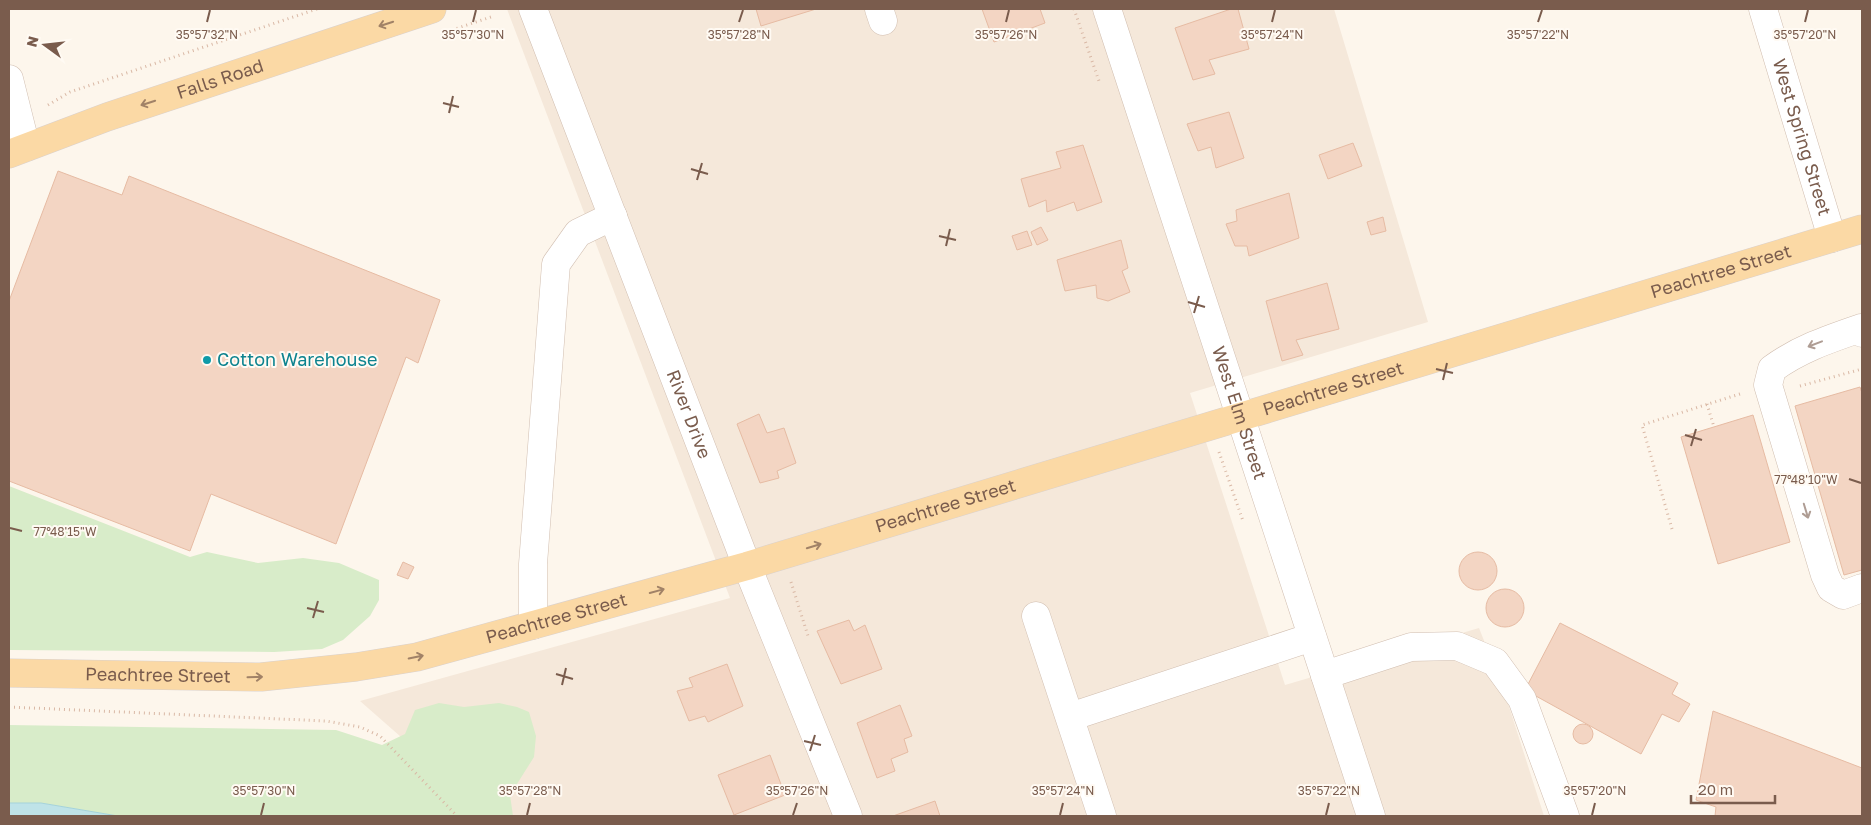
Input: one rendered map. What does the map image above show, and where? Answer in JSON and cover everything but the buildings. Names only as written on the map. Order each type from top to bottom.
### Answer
[{"type":"main road","name":"Falls Road","points":[[18,151],[107,117],[432,9]]},
{"type":"main road","name":"Peachtree Street","points":[[9,674],[261,677],[356,667],[417,657],[747,566],[1862,229]]},
{"type":"street","name":"River Drive","points":[[533,9],[747,566],[848,816]]},
{"type":"street","name":"West Elm Street","points":[[1107,9],[1371,816]]},
{"type":"street","name":"West Spring Street","points":[[1763,9],[1832,238]]},
{"type":"street","points":[[9,79],[18,151]]},
{"type":"street","points":[[533,625],[534,554],[556,264],[578,232],[613,216]]},
{"type":"street","points":[[1862,333],[1861,328],[1808,347],[1786,358],[1772,369],[1768,384],[1828,582],[1831,588],[1843,595],[1862,588]]},
{"type":"street","points":[[1036,616],[1102,816]]},
{"type":"street","points":[[1070,717],[1312,637]]},
{"type":"street","points":[[1325,675],[1411,647],[1457,646],[1495,662],[1522,699],[1564,816]]},
{"type":"path","points":[[48,105],[70,92],[317,9]]},
{"type":"path","points":[[1798,386],[1862,369]]},
{"type":"path","points":[[1672,529],[1642,425],[1752,390]]},
{"type":"path","points":[[1707,404],[1714,427]]},
{"type":"path","points":[[9,708],[326,721],[360,727],[380,736],[457,816]]},
{"type":"shaded area","points":[[507,9],[1334,9],[1428,322],[1190,393],[1285,685],[1479,628],[1504,691],[1544,816],[489,816],[360,701],[730,598]]},
{"type":"green space","points":[[9,486],[190,557],[207,552],[258,563],[303,558],[339,563],[379,580],[379,600],[370,616],[343,640],[322,649],[274,652],[9,650]]},
{"type":"green space","points":[[439,703],[464,707],[499,703],[529,712],[536,736],[534,757],[510,795],[513,816],[118,816],[41,803],[9,803],[9,725],[336,730],[382,745],[405,734],[415,710]]},
{"type":"water","points":[[9,803],[41,803],[118,816],[9,816]]},
{"type":"place","name":"Cotton Warehouse","points":[[207,360]]}]
